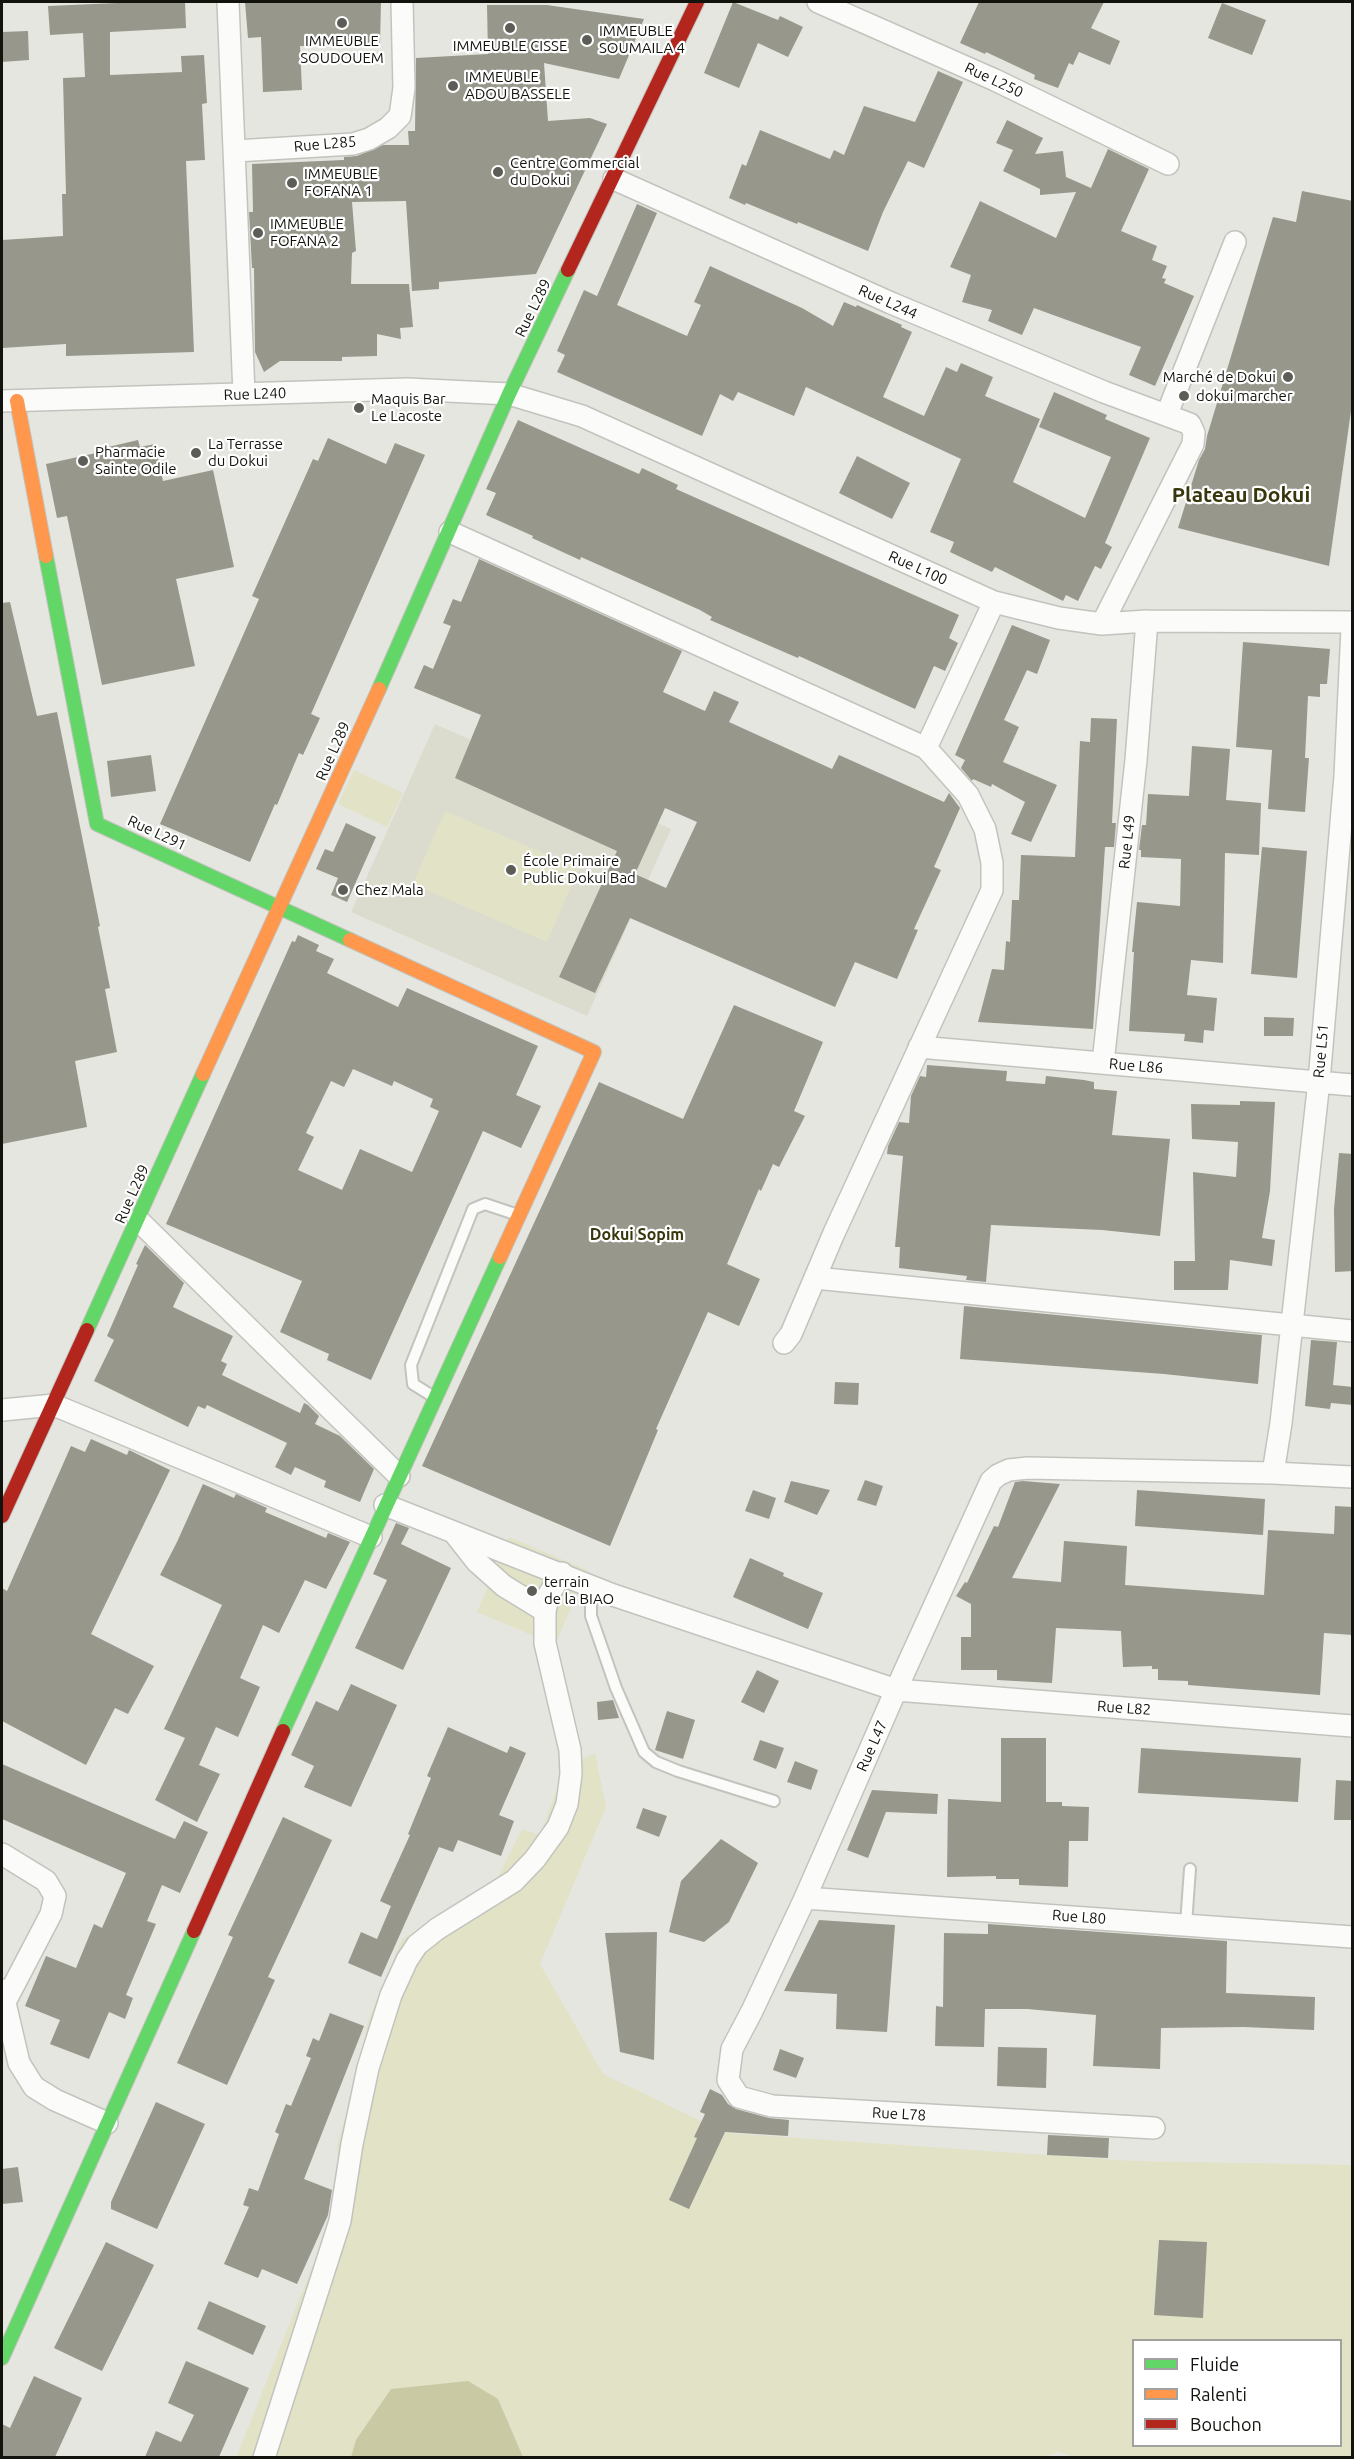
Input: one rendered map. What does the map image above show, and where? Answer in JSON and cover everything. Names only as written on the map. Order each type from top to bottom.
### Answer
[{"type":"street","points":[[228,2],[244,394]]},
{"type":"street","name":"Rue L285","points":[[235,151],[353,144],[369,139],[388,128],[400,116],[404,88],[402,2]]},
{"type":"street","name":"Rue L289","points":[[2,1516],[450,532],[509,394],[697,2]]},
{"type":"street","name":"Rue L250","points":[[818,2],[995,80],[1168,164]]},
{"type":"street","name":"Rue L244","points":[[614,178],[891,303],[1104,392],[1167,414],[1193,427],[1193,444],[1102,624]]},
{"type":"street","points":[[1167,414],[1235,242]]},
{"type":"street","name":"Rue L240","points":[[9,401],[407,389],[509,394]]},
{"type":"street","name":"Rue L100","points":[[509,394],[582,416],[994,603],[1059,618],[1102,624],[1147,621],[1353,622]]},
{"type":"street","name":"Rue L291","points":[[9,401],[96,824],[594,1052],[519,1215]]},
{"type":"street","points":[[450,532],[926,748],[968,795],[985,829],[992,863],[992,890],[791,1334],[784,1343]]},
{"type":"street","points":[[926,748],[994,603]]},
{"type":"street","name":"Rue L49","points":[[1102,1063],[1135,771],[1147,621]]},
{"type":"street","name":"Rue L51","points":[[1273,1473],[1319,1081],[1349,776],[1353,628]]},
{"type":"street","name":"Rue L86","points":[[919,1047],[1353,1085]]},
{"type":"street","points":[[2,2358],[385,1505],[519,1215]]},
{"type":"street","points":[[138,1220],[399,1476]]},
{"type":"street","points":[[815,1278],[1353,1331]]},
{"type":"street","points":[[2,1410],[54,1405],[371,1537]]},
{"type":"street","name":"Rue L47","points":[[752,2011],[805,1898],[991,1481],[1009,1470],[1028,1468],[1273,1473]]},
{"type":"street","points":[[1273,1473],[1353,1477]]},
{"type":"street","name":"Rue L82","points":[[385,1505],[591,1586],[896,1690],[1353,1726]]},
{"type":"street","points":[[454,1533],[484,1568],[504,1586],[545,1611]]},
{"type":"street","points":[[264,2457],[340,2221],[352,2144],[368,2068],[391,1995],[407,1960],[417,1945],[437,1929],[514,1881],[535,1859],[558,1827],[567,1803],[571,1774],[570,1750],[545,1643],[545,1611],[549,1594],[562,1573]]},
{"type":"street","points":[[2,1854],[46,1881],[55,1896],[51,1914],[3,1996],[19,2063],[34,2087],[55,2100],[107,2123]]},
{"type":"street","name":"Rue L80","points":[[805,1898],[1353,1937]]},
{"type":"street","name":"Rue L78","points":[[752,2011],[732,2049],[728,2080],[739,2097],[772,2106],[1154,2128]]},
{"type":"lane","points":[[435,1397],[413,1384],[411,1365],[473,1209],[485,1204],[519,1215]]},
{"type":"lane","points":[[591,1586],[591,1616],[616,1688],[644,1752],[656,1762],[678,1771],[774,1801]]},
{"type":"lane","points":[[1186,1924],[1190,1869]]},
{"type":"shaded area","name":"École Primaire Public Dokui Bad","points":[[435,724],[671,829],[587,1016],[351,912]]},
{"type":"shaded area","points":[[354,770],[403,793],[387,827],[338,804]]},
{"type":"shaded area","points":[[445,811],[579,868],[547,942],[413,884]]},
{"type":"shaded area","name":"terrain de la BIAO","points":[[509,1537],[587,1570],[555,1645],[477,1612]]},
{"type":"shaded area","points":[[595,1753],[606,1807],[540,1964],[603,2074],[726,2133],[1133,2161],[1352,2165],[1352,2457],[1077,2458],[1058,2452],[1042,2458],[523,2457],[498,2399],[356,2440],[351,2457],[236,2458],[341,2195],[337,2146],[354,2087],[368,2021],[402,1939],[494,1885],[522,1829],[540,1835],[565,1768]]},
{"type":"shaded area","points":[[468,2381],[498,2399],[523,2457],[351,2457],[356,2440],[391,2389]]},
{"type":"building","points":[[185,2],[186,28],[110,32],[110,75],[182,72],[181,56],[204,55],[207,103],[202,104],[205,160],[186,161],[194,352],[66,356],[66,344],[2,348],[2,240],[63,236],[62,194],[66,194],[63,78],[85,77],[83,33],[50,35],[48,6]]},
{"type":"building","points":[[245,2],[381,2],[380,45],[300,46],[302,90],[263,92],[261,37],[248,38]]},
{"type":"building","points":[[733,2],[778,20],[780,16],[803,27],[788,57],[758,43],[739,88],[704,73]]},
{"type":"building","points":[[979,2],[1104,2],[1091,28],[1120,41],[1110,65],[1079,52],[1073,65],[1069,63],[1058,88],[1034,79],[1035,75],[986,52],[985,54],[960,43]]},
{"type":"building","points":[[1222,3],[1266,20],[1252,55],[1208,38]]},
{"type":"building","points":[[487,5],[547,5],[644,19],[619,79],[544,63],[548,121],[590,118],[607,124],[536,274],[439,282],[439,289],[412,291],[406,201],[352,202],[356,251],[352,253],[351,284],[409,284],[413,327],[400,328],[401,339],[377,334],[377,356],[342,357],[342,361],[280,361],[264,372],[255,352],[254,268],[252,268],[249,212],[253,212],[252,164],[344,160],[344,157],[357,156],[383,145],[409,145],[408,131],[415,131],[416,58],[488,54]]},
{"type":"building","points":[[28,31],[29,60],[2,62],[2,32]]},
{"type":"building","points":[[938,71],[963,82],[924,168],[908,161],[883,212],[868,251],[798,222],[797,224],[729,198],[742,164],[746,166],[760,130],[830,159],[834,150],[844,155],[864,106],[915,122]]},
{"type":"building","points":[[1007,120],[1043,138],[1035,154],[1063,151],[1066,177],[1091,188],[1108,149],[1149,169],[1121,231],[1157,246],[1152,260],[1167,266],[1162,278],[1166,279],[1164,283],[1194,296],[1155,386],[1129,375],[1141,347],[1034,308],[1022,335],[988,321],[992,310],[962,302],[971,275],[950,267],[980,201],[1056,238],[1076,192],[1040,195],[1040,189],[1003,171],[1013,150],[996,143]]},
{"type":"building","name":"Marché de Dokui","points":[[1302,191],[1353,201],[1353,397],[1329,566],[1178,528],[1199,460],[1205,449],[1273,217],[1296,222]]},
{"type":"building","points":[[637,204],[657,213],[617,305],[687,336],[701,305],[694,302],[710,266],[802,308],[833,326],[844,302],[856,307],[857,305],[902,325],[901,327],[912,332],[883,397],[924,416],[946,367],[957,372],[961,363],[993,377],[985,396],[1040,419],[1013,482],[1085,518],[1111,457],[1039,427],[1054,392],[1107,415],[1105,419],[1150,438],[1105,543],[1112,547],[1101,569],[1095,566],[1078,601],[1066,595],[1063,601],[995,567],[992,572],[950,552],[954,542],[930,532],[961,459],[806,387],[794,416],[738,392],[733,401],[720,394],[702,436],[557,372],[565,355],[557,351],[584,290],[597,296]]},
{"type":"building","points":[[518,420],[639,474],[642,468],[678,485],[676,489],[959,615],[949,638],[958,643],[945,671],[934,666],[915,709],[799,656],[798,658],[710,620],[712,617],[700,610],[581,557],[580,560],[486,515],[496,493],[486,489]]},
{"type":"building","points":[[328,438],[386,464],[395,443],[425,455],[311,714],[320,718],[303,755],[299,753],[250,862],[160,824],[259,599],[252,596],[313,459],[318,461]]},
{"type":"building","points":[[138,440],[140,447],[155,444],[163,481],[213,470],[234,567],[176,579],[195,666],[102,685],[67,516],[57,518],[46,464],[105,451],[104,448]]},
{"type":"building","points":[[857,456],[910,483],[892,519],[839,493]]},
{"type":"building","points":[[479,559],[682,651],[663,692],[705,711],[714,691],[739,702],[729,722],[832,769],[839,755],[944,802],[949,793],[960,808],[934,867],[941,870],[914,929],[918,930],[897,979],[855,962],[835,1007],[630,918],[595,993],[559,977],[617,851],[455,778],[481,715],[414,688],[424,665],[433,669],[451,626],[443,623],[453,599],[461,602]],"holes":[[[665,808],[697,822],[666,888],[635,874]]]},
{"type":"building","points":[[10,602],[37,716],[57,712],[100,926],[98,927],[110,988],[105,989],[117,1052],[75,1061],[87,1127],[2,1144],[2,603]]},
{"type":"building","points":[[1012,625],[1050,640],[1037,674],[1027,670],[1004,720],[1019,727],[1003,762],[1057,785],[1031,842],[1011,834],[1025,802],[992,784],[991,787],[973,779],[972,781],[961,768],[965,760],[955,755]]},
{"type":"building","points":[[1243,642],[1330,649],[1327,684],[1320,684],[1320,697],[1308,696],[1305,758],[1309,758],[1305,812],[1268,809],[1272,750],[1236,747]]},
{"type":"building","points":[[1091,718],[1117,719],[1112,823],[1116,823],[1114,847],[1105,847],[1093,1029],[978,1022],[992,969],[1004,970],[1006,941],[1010,942],[1012,900],[1019,900],[1021,855],[1075,857],[1080,741],[1090,742]]},
{"type":"building","points":[[1192,746],[1230,749],[1226,800],[1261,803],[1259,855],[1225,853],[1223,963],[1191,960],[1187,995],[1217,998],[1214,1031],[1204,1030],[1203,1043],[1184,1041],[1185,1034],[1129,1031],[1134,952],[1132,952],[1137,902],[1180,906],[1181,859],[1141,857],[1141,850],[1139,850],[1142,825],[1146,825],[1148,794],[1189,796]]},
{"type":"building","points":[[151,755],[156,791],[111,797],[107,761]]},
{"type":"building","points":[[346,823],[376,837],[347,902],[331,895],[338,878],[316,869],[325,849],[333,852]]},
{"type":"building","points":[[1262,847],[1307,851],[1297,978],[1251,974]]},
{"type":"building","points":[[298,935],[319,945],[316,951],[334,959],[327,973],[398,1007],[407,988],[538,1046],[516,1095],[541,1106],[521,1148],[483,1131],[371,1380],[327,1360],[329,1354],[280,1332],[302,1281],[166,1224],[292,941],[295,942]],"holes":[[[353,1069],[392,1086],[394,1081],[433,1099],[430,1107],[439,1111],[412,1172],[360,1149],[342,1190],[298,1170],[314,1137],[306,1133],[331,1081],[344,1087]]]},
{"type":"building","points":[[734,1005],[823,1042],[794,1111],[805,1116],[779,1167],[773,1164],[761,1191],[759,1189],[727,1264],[760,1279],[739,1326],[708,1312],[656,1429],[658,1430],[610,1546],[422,1466],[599,1082],[683,1119]]},
{"type":"building","points":[[1264,1017],[1294,1018],[1293,1036],[1264,1036]]},
{"type":"building","points":[[927,1065],[1007,1071],[1006,1081],[1045,1084],[1046,1076],[1084,1080],[1094,1082],[1094,1089],[1117,1091],[1112,1135],[1170,1139],[1160,1236],[1102,1230],[991,1225],[986,1282],[966,1280],[967,1276],[899,1268],[900,1247],[895,1247],[903,1156],[887,1154],[888,1146],[899,1122],[909,1123],[911,1096],[920,1076],[926,1077]]},
{"type":"building","points":[[1240,1101],[1275,1102],[1270,1191],[1262,1238],[1275,1240],[1272,1266],[1230,1260],[1228,1290],[1174,1290],[1174,1261],[1195,1261],[1193,1172],[1236,1177],[1238,1142],[1192,1139],[1191,1104],[1240,1105]]},
{"type":"building","points":[[1339,1153],[1353,1154],[1353,1271],[1335,1272],[1334,1209]]},
{"type":"building","points":[[145,1245],[184,1283],[173,1307],[233,1336],[221,1361],[227,1364],[222,1375],[300,1413],[304,1403],[308,1405],[319,1416],[315,1424],[340,1436],[374,1469],[360,1502],[324,1487],[326,1481],[295,1467],[291,1475],[275,1467],[287,1443],[207,1405],[205,1409],[198,1406],[188,1427],[94,1381],[114,1340],[107,1336]]},
{"type":"building","points":[[964,1306],[1262,1335],[1258,1384],[1164,1374],[960,1359]]},
{"type":"building","points":[[1311,1340],[1337,1342],[1333,1385],[1353,1387],[1353,1405],[1331,1403],[1330,1409],[1305,1406]]},
{"type":"building","points":[[835,1382],[859,1383],[858,1405],[834,1404]]},
{"type":"building","points":[[91,1439],[127,1455],[129,1450],[170,1470],[91,1634],[154,1666],[128,1714],[115,1708],[86,1765],[2,1721],[2,1588],[7,1591],[71,1446],[85,1452]]},
{"type":"building","points":[[865,1480],[883,1486],[876,1506],[857,1500]]},
{"type":"building","points":[[791,1481],[830,1490],[817,1515],[784,1502]]},
{"type":"building","points":[[1015,1482],[1060,1484],[1012,1578],[1061,1582],[1064,1541],[1127,1546],[1125,1585],[1264,1595],[1268,1530],[1334,1534],[1335,1506],[1353,1507],[1353,1635],[1324,1633],[1320,1695],[1188,1685],[1188,1681],[1158,1680],[1158,1669],[1152,1669],[1152,1666],[1123,1667],[1121,1631],[1056,1628],[1052,1683],[997,1680],[997,1670],[961,1670],[961,1637],[971,1637],[971,1604],[956,1596],[965,1582],[967,1583],[994,1526],[998,1527]]},
{"type":"building","points":[[203,1484],[234,1498],[236,1494],[267,1508],[265,1512],[326,1538],[328,1533],[350,1542],[326,1589],[305,1580],[279,1633],[263,1625],[240,1678],[260,1687],[238,1737],[216,1727],[199,1765],[220,1774],[197,1822],[155,1800],[185,1738],[164,1729],[222,1605],[160,1575]]},
{"type":"building","points":[[753,1490],[776,1498],[769,1519],[745,1511]]},
{"type":"building","points":[[1137,1490],[1265,1499],[1263,1535],[1135,1526]]},
{"type":"building","points":[[396,1523],[409,1528],[401,1544],[451,1568],[403,1670],[355,1648],[387,1580],[373,1574]]},
{"type":"building","points":[[750,1558],[784,1573],[783,1576],[823,1593],[808,1629],[733,1597]]},
{"type":"building","points":[[757,1670],[779,1681],[764,1713],[741,1702]]},
{"type":"building","points":[[351,1684],[397,1705],[351,1807],[304,1787],[314,1766],[291,1755],[316,1701],[338,1711]]},
{"type":"building","points":[[613,1700],[619,1718],[598,1720],[597,1702]]},
{"type":"building","points":[[667,1711],[695,1720],[683,1759],[655,1750]]},
{"type":"building","points":[[448,1727],[507,1753],[510,1746],[526,1753],[499,1815],[514,1821],[501,1856],[458,1840],[453,1852],[439,1847],[381,1977],[348,1963],[361,1932],[377,1939],[391,1906],[380,1901],[410,1835],[408,1834],[431,1778],[427,1776]]},
{"type":"building","points":[[1001,1738],[1046,1738],[1046,1802],[1062,1802],[1062,1806],[1089,1807],[1088,1841],[1069,1841],[1068,1887],[1019,1885],[1019,1879],[996,1879],[996,1876],[947,1877],[948,1799],[1001,1802]]},
{"type":"building","points":[[760,1740],[784,1748],[776,1769],[753,1760]]},
{"type":"building","points":[[1141,1748],[1301,1758],[1298,1802],[1138,1793]]},
{"type":"building","points":[[795,1761],[818,1770],[811,1790],[787,1782]]},
{"type":"building","points":[[2,1764],[175,1839],[184,1821],[208,1832],[180,1893],[162,1885],[147,1921],[156,1924],[126,1995],[133,1998],[125,2019],[109,2012],[89,2059],[50,2044],[60,2020],[25,2006],[46,1956],[76,1968],[94,1924],[102,1928],[126,1873],[2,1819]]},
{"type":"building","points":[[1336,1780],[1353,1781],[1353,1820],[1334,1820]]},
{"type":"building","points":[[872,1790],[938,1794],[937,1814],[886,1812],[868,1858],[847,1850]]},
{"type":"building","points":[[643,1808],[667,1816],[659,1837],[636,1828]]},
{"type":"building","points":[[283,1817],[332,1840],[268,1977],[275,1980],[227,2085],[177,2063],[233,1937],[228,1935]]},
{"type":"building","points":[[721,1839],[758,1863],[729,1922],[704,1942],[669,1932],[681,1881]]},
{"type":"building","points":[[819,1920],[895,1925],[887,2032],[836,2029],[837,1994],[784,1991]]},
{"type":"building","points":[[988,1924],[1227,1941],[1226,1993],[1315,1997],[1314,2030],[1244,2027],[1161,2028],[1160,2069],[1093,2066],[1096,2015],[1027,2009],[985,2009],[984,2047],[935,2046],[936,2006],[943,2007],[944,1933],[988,1934]]},
{"type":"building","points":[[657,1932],[654,2060],[620,2052],[605,1933]]},
{"type":"building","points":[[330,2013],[364,2026],[304,2179],[332,2190],[328,2215],[297,2284],[262,2269],[258,2278],[224,2264],[249,2207],[243,2205],[249,2188],[258,2191],[279,2134],[275,2132],[286,2104],[291,2106],[311,2058],[306,2056],[313,2038],[319,2041]]},
{"type":"building","points":[[998,2047],[1047,2048],[1046,2088],[997,2086]]},
{"type":"building","points":[[780,2049],[804,2058],[796,2078],[773,2070]]},
{"type":"building","points":[[710,2089],[722,2095],[728,2104],[736,2109],[769,2118],[789,2120],[788,2136],[725,2132],[689,2209],[669,2200],[697,2138],[694,2137],[705,2114],[700,2112]]},
{"type":"building","points":[[156,2102],[205,2124],[157,2229],[111,2209],[111,2202]]},
{"type":"building","points":[[1048,2135],[1109,2138],[1108,2158],[1047,2155]]},
{"type":"building","points":[[18,2167],[23,2202],[2,2204],[2,2169]]},
{"type":"building","points":[[1159,2240],[1207,2242],[1203,2318],[1154,2315]]},
{"type":"building","points":[[106,2242],[154,2265],[102,2371],[54,2348]]},
{"type":"building","points":[[209,2301],[266,2326],[253,2355],[197,2329]]},
{"type":"building","points":[[186,2361],[249,2388],[219,2457],[145,2457],[156,2431],[181,2442],[194,2415],[168,2403]]},
{"type":"building","points":[[34,2376],[82,2398],[55,2457],[2,2457],[2,2424],[10,2428]]},
{"type":"traffic: fast","points":[[379,689],[509,394],[568,270]]},
{"type":"traffic: fast","points":[[46,556],[97,824],[350,940]]},
{"type":"traffic: fast","points":[[87,1330],[203,1074]]},
{"type":"traffic: fast","points":[[283,1731],[500,1257]]},
{"type":"traffic: fast","points":[[2,2358],[194,1931]]},
{"type":"traffic: slow","points":[[17,401],[46,556]]},
{"type":"traffic: slow","points":[[203,1074],[379,689]]},
{"type":"traffic: slow","points":[[350,940],[594,1052],[500,1257]]},
{"type":"traffic: jam","points":[[568,270],[697,2]]},
{"type":"traffic: jam","points":[[2,1516],[87,1330]]},
{"type":"traffic: jam","points":[[194,1931],[283,1731]]},
{"type":"place","name":"IMMEUBLE SOUDOUEM","points":[[342,23]]},
{"type":"place","name":"IMMEUBLE CISSE","points":[[510,28]]},
{"type":"place","name":"IMMEUBLE SOUMAILA 4","points":[[587,40]]},
{"type":"place","name":"IMMEUBLE ADOU BASSELE","points":[[453,86]]},
{"type":"place","name":"Centre Commercial du Dokui","points":[[498,172]]},
{"type":"place","name":"IMMEUBLE FOFANA 1","points":[[292,183]]},
{"type":"place","name":"IMMEUBLE FOFANA 2","points":[[258,233]]},
{"type":"place","name":"Marché de Dokui","points":[[1288,377]]},
{"type":"place","name":"dokui marcher","points":[[1184,396]]},
{"type":"place","name":"Maquis Bar Le Lacoste","points":[[359,408]]},
{"type":"place","name":"La Terrasse du Dokui","points":[[196,453]]},
{"type":"place","name":"Pharmacie Sainte Odile","points":[[83,461]]},
{"type":"place","name":"École Primaire Public Dokui Bad","points":[[511,870]]},
{"type":"place","name":"Chez Mala","points":[[343,890]]},
{"type":"place","name":"terrain de la BIAO","points":[[532,1591]]},
{"type":"district","name":"Plateau Dokui","points":[[1241,495]]},
{"type":"district","name":"Dokui Sopim","points":[[637,1235]]}]
